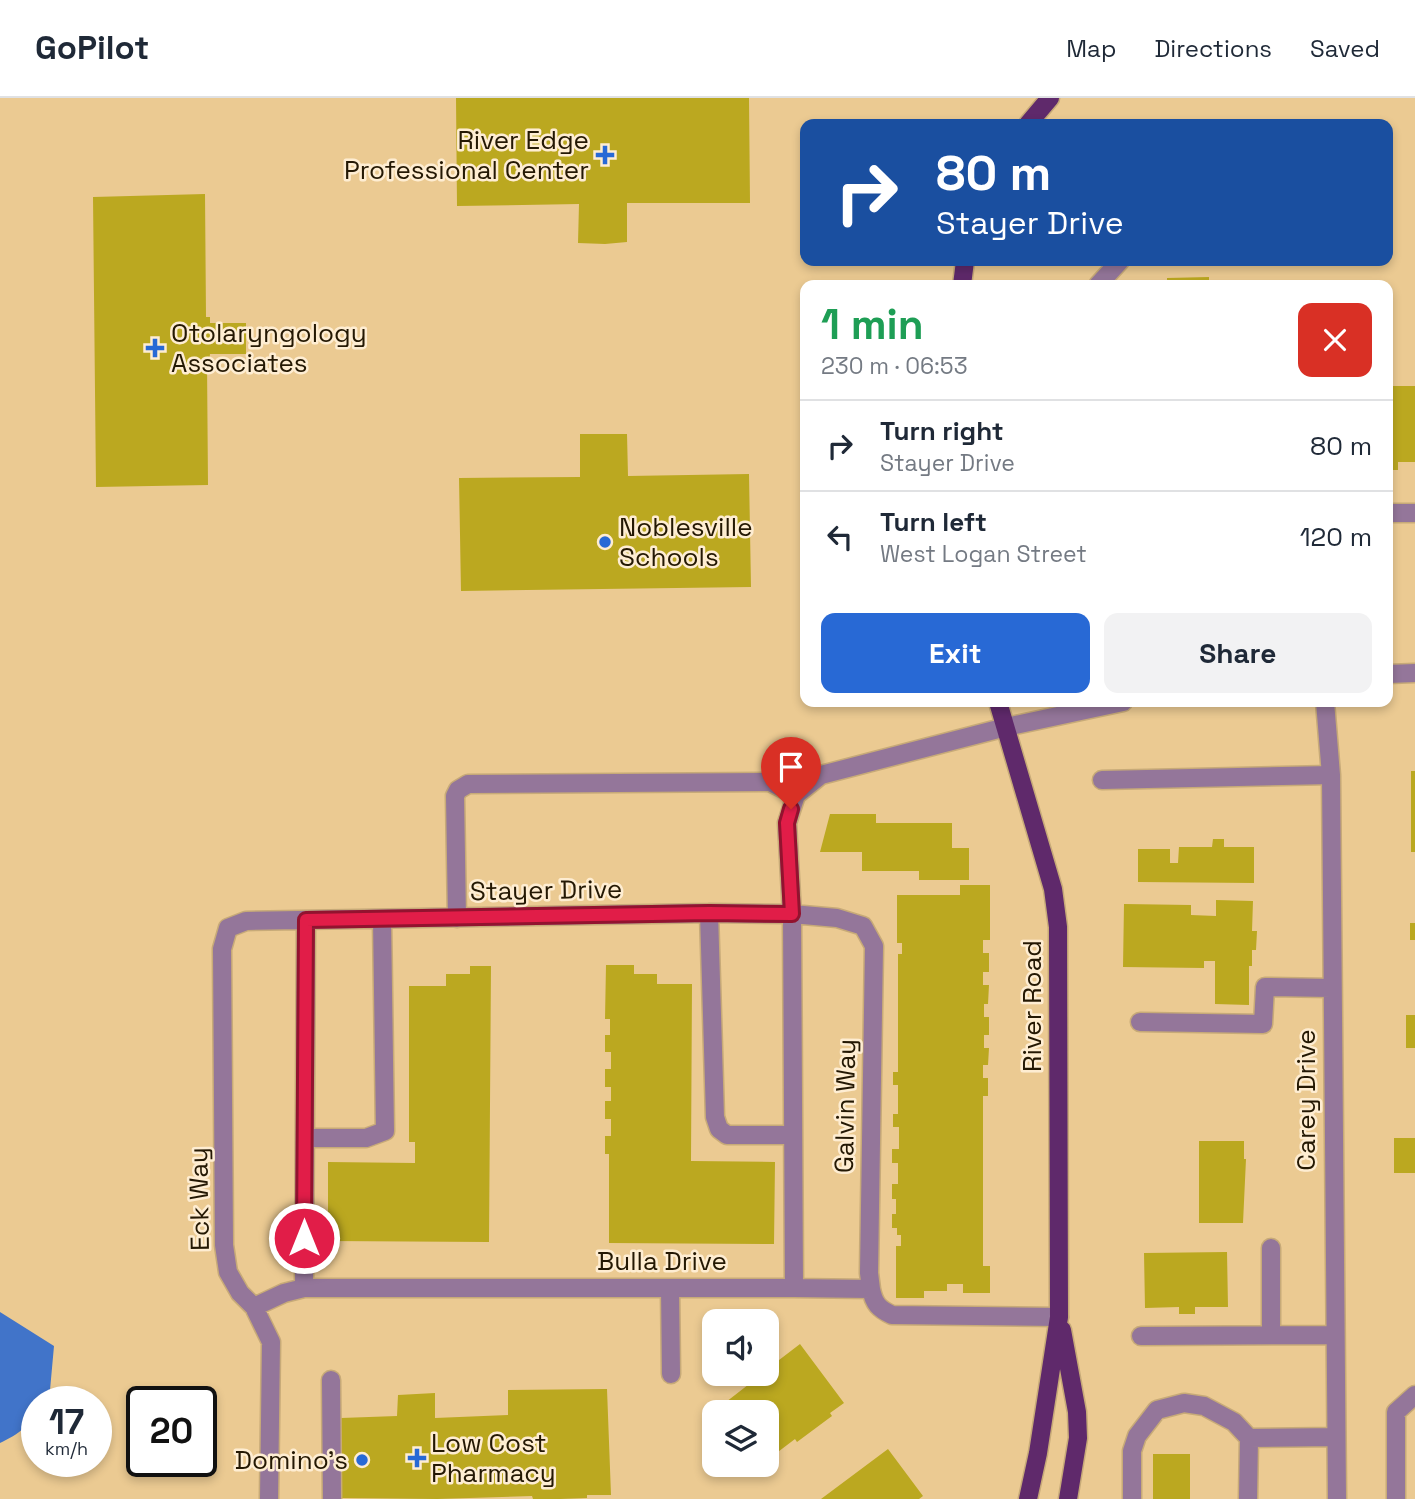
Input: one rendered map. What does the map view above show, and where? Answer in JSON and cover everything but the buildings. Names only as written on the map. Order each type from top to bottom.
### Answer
[{"type":"main road","points":[[1032,119],[1050,98]]},
{"type":"main road","name":"River Road","points":[[1000,707],[1053,889],[1058,927],[1059,1317],[1038,1453],[1028,1499]]},
{"type":"main road","name":"River Road","points":[[1059,1317],[1077,1412],[1078,1438],[1068,1499]]},
{"type":"street","points":[[1102,280],[1115,266]]},
{"type":"street","points":[[1393,513],[1415,513]]},
{"type":"street","points":[[1393,674],[1415,673]]},
{"type":"street","points":[[794,1288],[792,914],[787,823],[796,795],[821,775],[1006,727],[1100,707]]},
{"type":"street","name":"Carey Drive","points":[[1325,707],[1331,775],[1336,1499]]},
{"type":"street","points":[[1102,780],[1331,775]]},
{"type":"street","points":[[457,918],[455,796],[458,790],[468,784],[770,782],[796,795]]},
{"type":"street","points":[[709,913],[715,1117],[719,1129],[727,1135],[793,1135]]},
{"type":"street","name":"Stayer Drive","points":[[228,928],[246,921],[709,913],[792,914],[837,918],[863,926]]},
{"type":"street","points":[[305,1138],[366,1138],[385,1131],[382,919]]},
{"type":"street","points":[[304,1288],[306,920]]},
{"type":"street","name":"Galvin Way","points":[[863,926],[874,946],[869,1273],[871,1289]]},
{"type":"street","name":"Eck Way","points":[[228,928],[222,949],[224,1245],[228,1272],[240,1293],[254,1307],[271,1342],[269,1499]]},
{"type":"street","points":[[1140,1022],[1264,1024],[1265,987],[1331,988]]},
{"type":"street","points":[[1271,1248],[1271,1335]]},
{"type":"street","name":"Bulla Drive","points":[[254,1307],[284,1293],[304,1288],[871,1289]]},
{"type":"street","points":[[670,1288],[671,1374]]},
{"type":"street","points":[[871,1289],[874,1302],[881,1310],[892,1315],[1059,1317]]},
{"type":"street","points":[[1141,1336],[1334,1335]]},
{"type":"street","points":[[331,1380],[332,1499]]},
{"type":"street","points":[[1396,1499],[1396,1412],[1415,1395]]},
{"type":"street","points":[[1132,1499],[1132,1451],[1137,1436],[1157,1410],[1184,1403],[1204,1406],[1234,1422],[1249,1438],[1248,1499]]},
{"type":"street","points":[[1249,1438],[1336,1437]]},
{"type":"water","points":[[0,1312],[54,1346],[50,1386],[21,1386],[21,1430],[0,1443]]},
{"type":"place","name":"River Edge Professional Center","points":[[605,155]]},
{"type":"place","name":"Otolaryngology Associates","points":[[155,348]]},
{"type":"place","name":"Noblesville Schools","points":[[605,542]]},
{"type":"place","name":"Low Cost Pharmacy","points":[[417,1458]]},
{"type":"place","name":"Domino's","points":[[362,1460]]},
{"type":"route","points":[[304,1238],[306,920],[792,914],[787,823],[791,809]]}]
